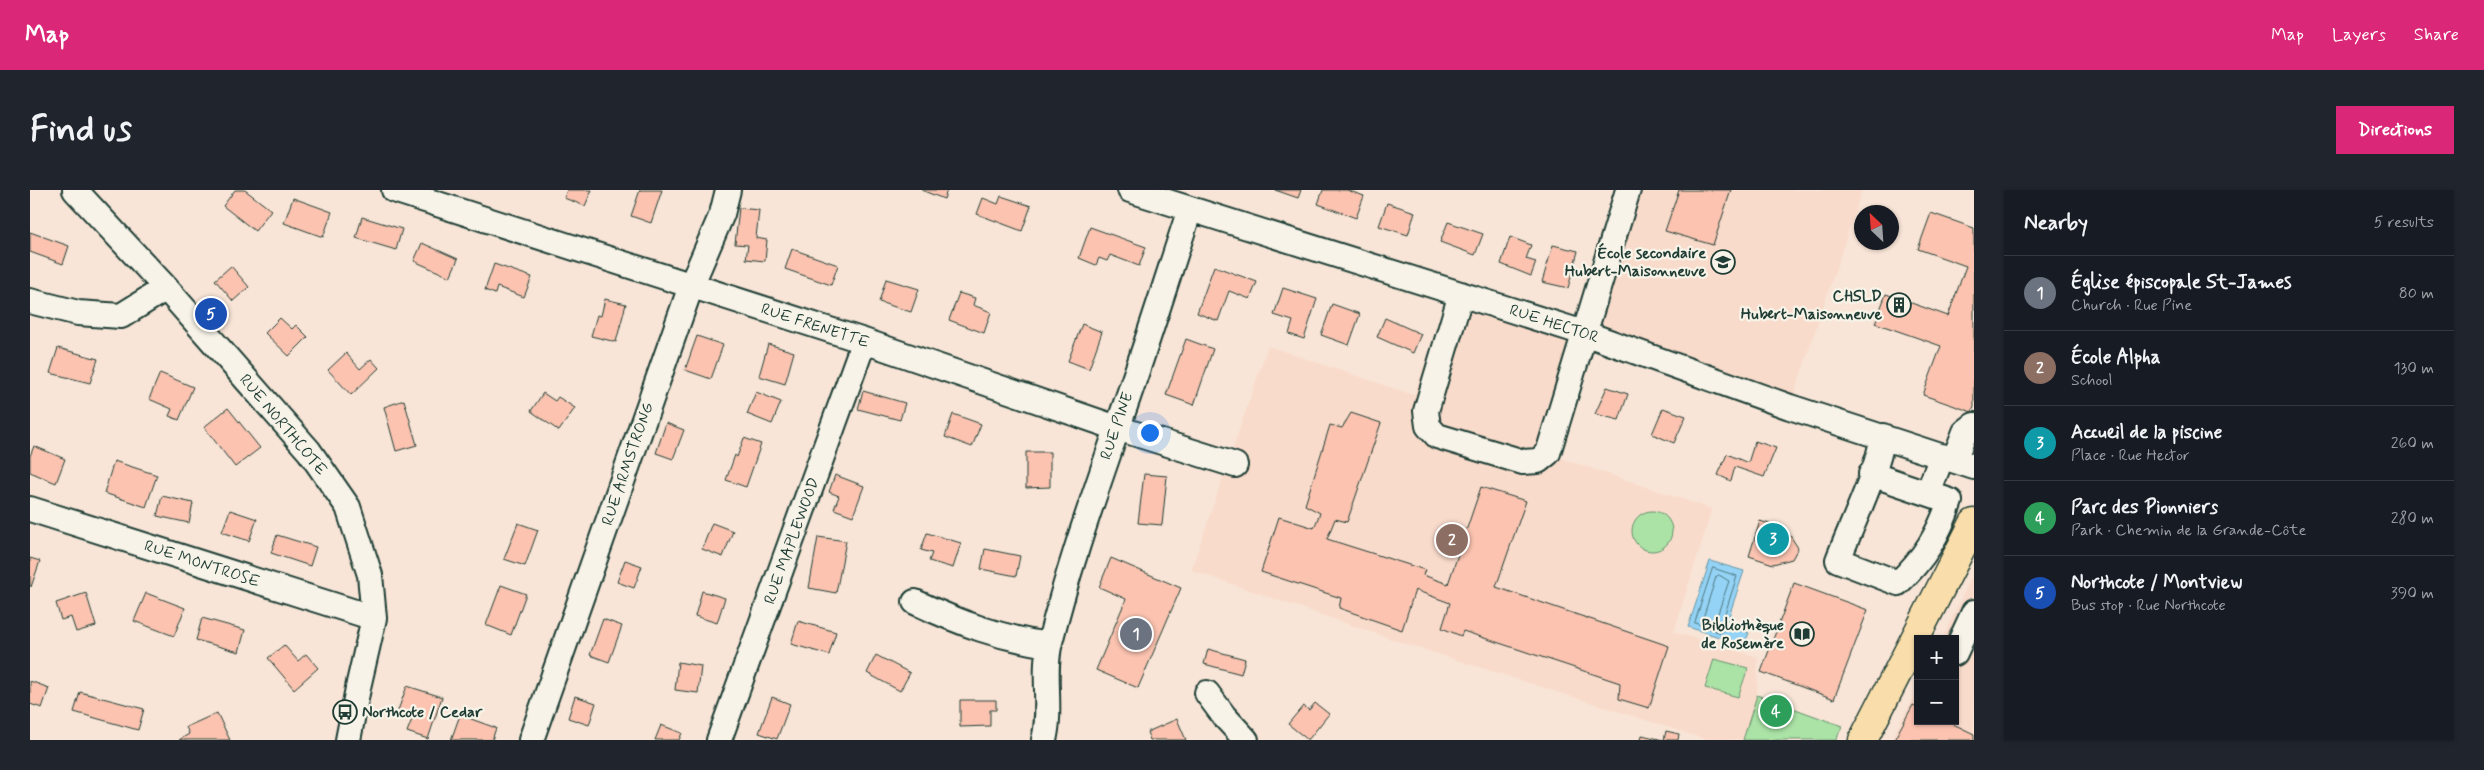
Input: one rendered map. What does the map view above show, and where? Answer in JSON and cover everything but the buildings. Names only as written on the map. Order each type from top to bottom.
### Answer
[{"type":"main road","points":[[1919,635],[1974,523]]},
{"type":"main road","points":[[1863,740],[1914,645]]},
{"type":"street","name":"RUE NORTHCOTE","points":[[74,190],[166,288],[309,452],[348,507],[370,575],[374,618],[358,683],[348,740]]},
{"type":"street","name":"RUE FRENETTE","points":[[394,190],[864,341],[1118,428],[1235,465]]},
{"type":"street","name":"RUE ARMSTRONG","points":[[531,740],[691,286],[722,214],[728,190]]},
{"type":"street","name":"RUE HECTOR","points":[[1130,190],[1584,333],[1790,407],[1957,461]]},
{"type":"street","points":[[1461,294],[1426,411],[1428,426],[1436,436],[1523,462],[1538,461],[1548,453],[1628,190]]},
{"type":"street","name":"RUE PINE","points":[[1044,740],[1049,645],[1086,514],[1118,428],[1190,209]]},
{"type":"street","points":[[30,301],[78,313],[121,316],[166,288]]},
{"type":"street","name":"RUE MAPLEWOOD","points":[[719,740],[864,341]]},
{"type":"street","points":[[1928,493],[1957,461],[1965,432],[1974,425]]},
{"type":"street","points":[[1871,474],[1950,501],[1934,540],[1923,558],[1898,583],[1838,560],[1871,474],[1883,436]]},
{"type":"street","name":"RUE MONTROSE","points":[[30,509],[374,618]]},
{"type":"street","points":[[915,602],[998,636],[1049,645]]},
{"type":"street","points":[[1959,645],[1974,612]]},
{"type":"street","points":[[1959,655],[1974,660]]},
{"type":"street","points":[[1207,693],[1224,716],[1246,740]]},
{"type":"shaded area","points":[[1633,190],[1862,190],[1857,205],[1854,205],[1854,214],[1790,407],[1597,337],[1561,458],[1712,509],[1674,632],[1758,657],[1757,695],[1743,740],[1708,740],[1406,644],[1191,570],[1268,346],[1414,395],[1451,288],[1584,333]]},
{"type":"shaded area","points":[[1974,571],[1974,740],[1891,740],[1914,697],[1914,725],[1959,725],[1959,635],[1944,635]]},
{"type":"green space","points":[[1648,511],[1656,511],[1663,514],[1669,520],[1672,531],[1669,542],[1663,548],[1656,551],[1648,551],[1641,548],[1635,542],[1632,535],[1632,527],[1635,520],[1641,514]]},
{"type":"green space","points":[[1714,659],[1748,668],[1738,697],[1705,688]]},
{"type":"green space","points":[[1757,695],[1842,726],[1836,740],[1743,740]]},
{"type":"water","points":[[1710,561],[1744,571],[1726,625],[1749,633],[1744,645],[1688,627]]},
{"type":"place","name":"École secondaire Hubert-Maisonneuve","points":[[1723,262]]},
{"type":"place","name":"CHSLD Hubert-Maisonneuve","points":[[1899,305]]},
{"type":"place","name":"Northcote / Montview","points":[[211,314]]},
{"type":"place","name":"Accueil de la piscine","points":[[1773,539]]},
{"type":"place","name":"École Alpha","points":[[1452,540]]},
{"type":"place","name":"Église épiscopale St-James","points":[[1136,634]]},
{"type":"place","name":"Bibliothèque de Rosemère","points":[[1802,634]]},
{"type":"place","name":"Parc des Pionniers","points":[[1776,711]]},
{"type":"place","name":"Northcote / Cedar","points":[[345,712]]}]
